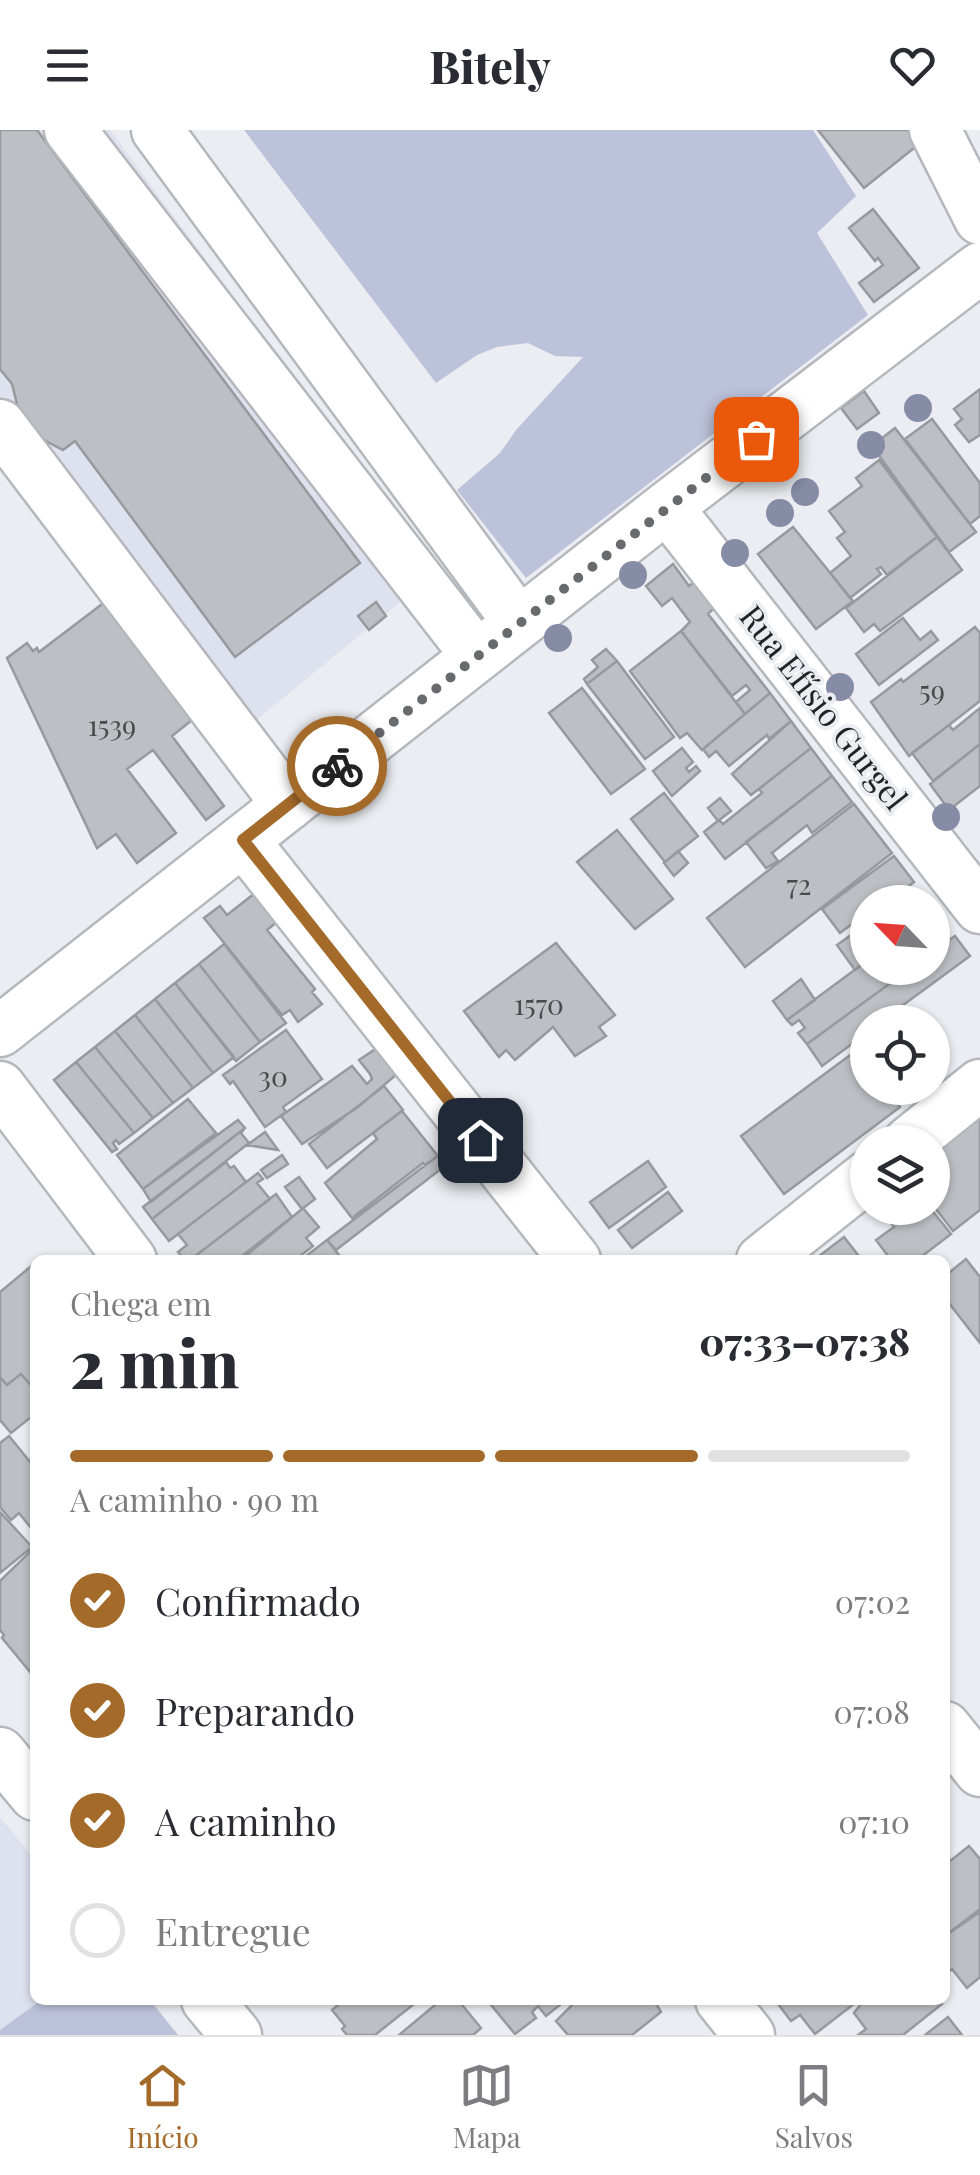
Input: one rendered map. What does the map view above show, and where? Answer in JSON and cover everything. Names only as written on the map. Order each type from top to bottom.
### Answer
[{"type":"street","points":[[70,130],[477,656]]},
{"type":"street","points":[[157,130],[519,623]]},
{"type":"street","points":[[935,130],[980,219]]},
{"type":"street","points":[[0,1031],[667,507],[980,268]]},
{"type":"street","points":[[0,425],[288,806]]},
{"type":"street","name":"Rua Efísio Gurgel","points":[[667,507],[980,908]]},
{"type":"street","points":[[243,840],[572,1255]]},
{"type":"street","points":[[929,1125],[980,1085]]},
{"type":"street","points":[[0,1087],[127,1255]]},
{"type":"street","points":[[768,1255],[850,1190]]},
{"type":"street","points":[[0,1753],[30,1788]]},
{"type":"street","points":[[211,2005],[236,2035]]},
{"type":"shaded area","points":[[0,130],[110,130],[437,572],[223,747],[11,465],[0,467]]},
{"type":"shaded area","points":[[244,130],[813,130],[856,196],[817,233],[868,315],[526,578],[457,490],[500,453],[583,357],[555,356],[528,343],[497,347],[477,355],[436,383]]},
{"type":"shaded area","points":[[0,1817],[30,1854],[30,2005],[34,2005],[0,2030]]},
{"type":"shaded area","points":[[34,2005],[154,2005],[178,2035],[0,2035],[0,2030]]},
{"type":"building","points":[[0,130],[37,130],[360,563],[235,657],[75,441],[63,450],[42,439],[28,425],[18,408],[12,384],[0,369]]},
{"type":"building","points":[[818,130],[915,130],[924,140],[864,188]]},
{"type":"building","points":[[873,209],[919,268],[874,302],[859,283],[883,265],[878,258],[875,261],[849,228]]},
{"type":"building","points":[[980,389],[980,435],[969,442],[955,425],[962,419],[954,409]]},
{"type":"building","points":[[864,391],[879,413],[857,429],[841,408]]},
{"type":"building","points":[[932,419],[980,483],[980,516],[970,524],[905,439]]},
{"type":"building","points":[[895,428],[976,532],[949,552],[872,446]]},
{"type":"building","points":[[879,460],[937,537],[887,575],[881,567],[877,569],[881,574],[850,598],[830,573],[851,556],[837,538],[845,532],[829,511],[862,486],[856,478]]},
{"type":"building","points":[[793,527],[853,601],[816,629],[758,554]]},
{"type":"building","points":[[937,537],[962,570],[880,631],[874,624],[864,632],[846,608]]},
{"type":"building","points":[[673,564],[689,586],[694,582],[714,608],[708,614],[770,693],[745,714],[736,702],[750,690],[746,685],[732,696],[681,631],[690,622],[672,598],[662,606],[646,586]]},
{"type":"building","points":[[110,598],[197,716],[172,736],[224,806],[206,820],[153,750],[127,769],[176,833],[137,863],[116,834],[97,848],[7,658],[27,643],[39,652]]},
{"type":"building","points":[[376,602],[386,616],[369,630],[358,616]]},
{"type":"building","points":[[903,618],[920,640],[931,631],[938,640],[879,685],[856,654]]},
{"type":"building","points":[[975,627],[980,633],[980,701],[909,756],[871,702]]},
{"type":"building","points":[[681,631],[745,714],[702,750],[687,733],[680,738],[630,671]]},
{"type":"building","points":[[606,649],[617,661],[587,684],[584,679],[598,667],[592,660]]},
{"type":"building","points":[[617,661],[674,737],[645,759],[587,684]]},
{"type":"building","points":[[582,688],[645,769],[611,794],[549,713]]},
{"type":"building","points":[[770,693],[791,721],[729,766],[716,751],[709,757],[703,749]]},
{"type":"building","points":[[980,708],[980,744],[933,781],[912,753],[949,725],[953,730]]},
{"type":"building","points":[[791,721],[811,748],[751,795],[732,774]]},
{"type":"building","points":[[980,744],[980,786],[949,810],[930,784]]},
{"type":"building","points":[[682,748],[693,762],[686,768],[689,772],[696,766],[700,771],[672,796],[653,771]]},
{"type":"building","points":[[811,748],[832,776],[725,859],[704,832],[719,820],[723,824]]},
{"type":"building","points":[[832,776],[852,802],[812,833],[807,825],[772,853],[778,861],[766,868],[746,842]]},
{"type":"building","points":[[664,793],[698,836],[665,862],[631,819]]},
{"type":"building","points":[[720,798],[731,811],[718,821],[708,808]]},
{"type":"building","points":[[854,804],[892,853],[745,967],[707,918]]},
{"type":"building","points":[[617,830],[673,899],[635,929],[577,862]]},
{"type":"building","points":[[678,851],[688,863],[674,876],[664,863]]},
{"type":"building","points":[[894,856],[914,882],[910,885],[855,885]]},
{"type":"building","points":[[850,888],[850,926],[840,933],[822,909]]},
{"type":"building","points":[[255,893],[278,921],[267,930],[315,989],[312,992],[322,1004],[298,1022],[290,1010],[282,1015],[204,918],[220,906],[227,915]]},
{"type":"building","points":[[850,936],[850,963],[837,945]]},
{"type":"building","points":[[955,936],[970,956],[950,971],[950,939]]},
{"type":"building","points":[[556,943],[615,1015],[599,1027],[606,1036],[575,1056],[553,1027],[515,1060],[506,1050],[499,1057],[464,1011]]},
{"type":"building","points":[[224,944],[286,1023],[260,1042],[199,964]]},
{"type":"building","points":[[199,964],[260,1042],[236,1061],[175,983]]},
{"type":"building","points":[[850,973],[850,985],[888,985],[860,1005],[850,1005],[850,1013],[807,1044],[798,1033],[805,1028],[799,1020],[792,1025],[787,1020]]},
{"type":"building","points":[[801,979],[815,1000],[787,1020],[773,1001]]},
{"type":"building","points":[[175,983],[234,1057],[213,1073],[155,999]]},
{"type":"building","points":[[888,985],[930,985],[903,1005],[860,1005]]},
{"type":"building","points":[[155,999],[213,1073],[193,1088],[135,1015]]},
{"type":"building","points":[[850,1013],[850,1045],[822,1066],[807,1044]]},
{"type":"building","points":[[135,1015],[193,1088],[173,1103],[115,1031]]},
{"type":"building","points":[[286,1030],[322,1079],[283,1107],[286,1112],[265,1127],[233,1081],[230,1084],[223,1075]]},
{"type":"building","points":[[115,1031],[173,1103],[153,1118],[95,1047]]},
{"type":"building","points":[[95,1047],[153,1118],[134,1133],[76,1062]]},
{"type":"building","points":[[377,1048],[397,1074],[358,1107],[302,1144],[281,1116],[352,1066],[367,1084],[372,1079],[359,1060]]},
{"type":"building","points":[[850,1055],[850,1105],[900,1107],[876,1125],[850,1125],[850,1144],[784,1194],[741,1136]]},
{"type":"building","points":[[76,1062],[134,1133],[119,1144],[116,1140],[113,1143],[117,1149],[112,1152],[54,1080]]},
{"type":"building","points":[[384,1086],[403,1110],[327,1168],[309,1144]]},
{"type":"building","points":[[188,1099],[216,1133],[143,1189],[117,1155]]},
{"type":"building","points":[[402,1111],[438,1156],[423,1163],[352,1218],[325,1183],[377,1139],[373,1133]]},
{"type":"building","points":[[980,1118],[980,1210],[953,1231],[948,1225],[950,1141]]},
{"type":"building","points":[[238,1120],[245,1128],[151,1202],[143,1189]]},
{"type":"building","points":[[245,1128],[241,1133],[249,1143],[152,1219],[143,1207]]},
{"type":"building","points":[[265,1132],[278,1150],[247,1145]]},
{"type":"building","points":[[452,1145],[459,1155],[336,1250],[327,1240]]},
{"type":"building","points":[[282,1155],[288,1164],[267,1178],[261,1170]]},
{"type":"building","points":[[648,1161],[666,1187],[609,1228],[590,1202]]},
{"type":"building","points":[[226,1162],[246,1182],[169,1241],[152,1219]]},
{"type":"building","points":[[258,1173],[263,1179],[257,1183],[270,1199],[197,1255],[181,1255],[178,1252],[187,1245],[178,1234]]},
{"type":"building","points":[[299,1177],[315,1199],[302,1209],[285,1187]]},
{"type":"building","points":[[668,1192],[682,1211],[632,1248],[618,1230]]},
{"type":"building","points":[[276,1194],[292,1217],[243,1255],[197,1255]]},
{"type":"building","points":[[303,1208],[319,1227],[306,1238],[313,1246],[301,1255],[247,1255]]},
{"type":"building","points":[[893,1225],[944,1225],[951,1234],[924,1255],[887,1255],[876,1240]]},
{"type":"building","points":[[844,1237],[858,1255],[821,1255]]},
{"type":"building","points":[[327,1240],[339,1255],[308,1255]]},
{"type":"building","points":[[966,1259],[980,1277],[980,1343],[950,1304],[950,1272]]},
{"type":"building","points":[[30,1267],[30,1384],[21,1374],[7,1385],[0,1377],[0,1292]]},
{"type":"building","points":[[21,1374],[30,1384],[30,1418],[11,1433],[0,1420],[0,1377],[7,1385]]},
{"type":"building","points":[[9,1436],[30,1462],[30,1527],[19,1513],[11,1520],[0,1507],[0,1443]]},
{"type":"building","points":[[0,1512],[30,1549],[0,1573]]},
{"type":"building","points":[[30,1552],[30,1672],[2,1638],[0,1581]]},
{"type":"building","points":[[969,1846],[980,1859],[980,1909],[950,1932],[950,1861]]},
{"type":"building","points":[[980,1912],[980,1977],[967,1988],[950,1971],[950,1933]]},
{"type":"building","points":[[338,2005],[413,2005],[375,2035],[347,2035],[332,2010]]},
{"type":"building","points":[[435,2005],[462,2005],[481,2028],[473,2035],[399,2035]]},
{"type":"building","points":[[491,2005],[560,2005],[546,2016],[538,2006],[532,2012],[536,2018],[515,2034]]},
{"type":"building","points":[[572,2005],[657,2005],[661,2012],[632,2035],[568,2035],[556,2021]]},
{"type":"building","points":[[779,2005],[853,2005],[815,2034],[800,2015],[791,2021]]},
{"type":"building","points":[[860,2005],[941,2005],[903,2035],[858,2035],[866,2029],[854,2013]]},
{"type":"building","points":[[948,2017],[962,2035],[925,2035]]},
{"type":"way so far","points":[[337,766],[756,439]]},
{"type":"route","points":[[337,766],[243,840],[480,1140]]}]
